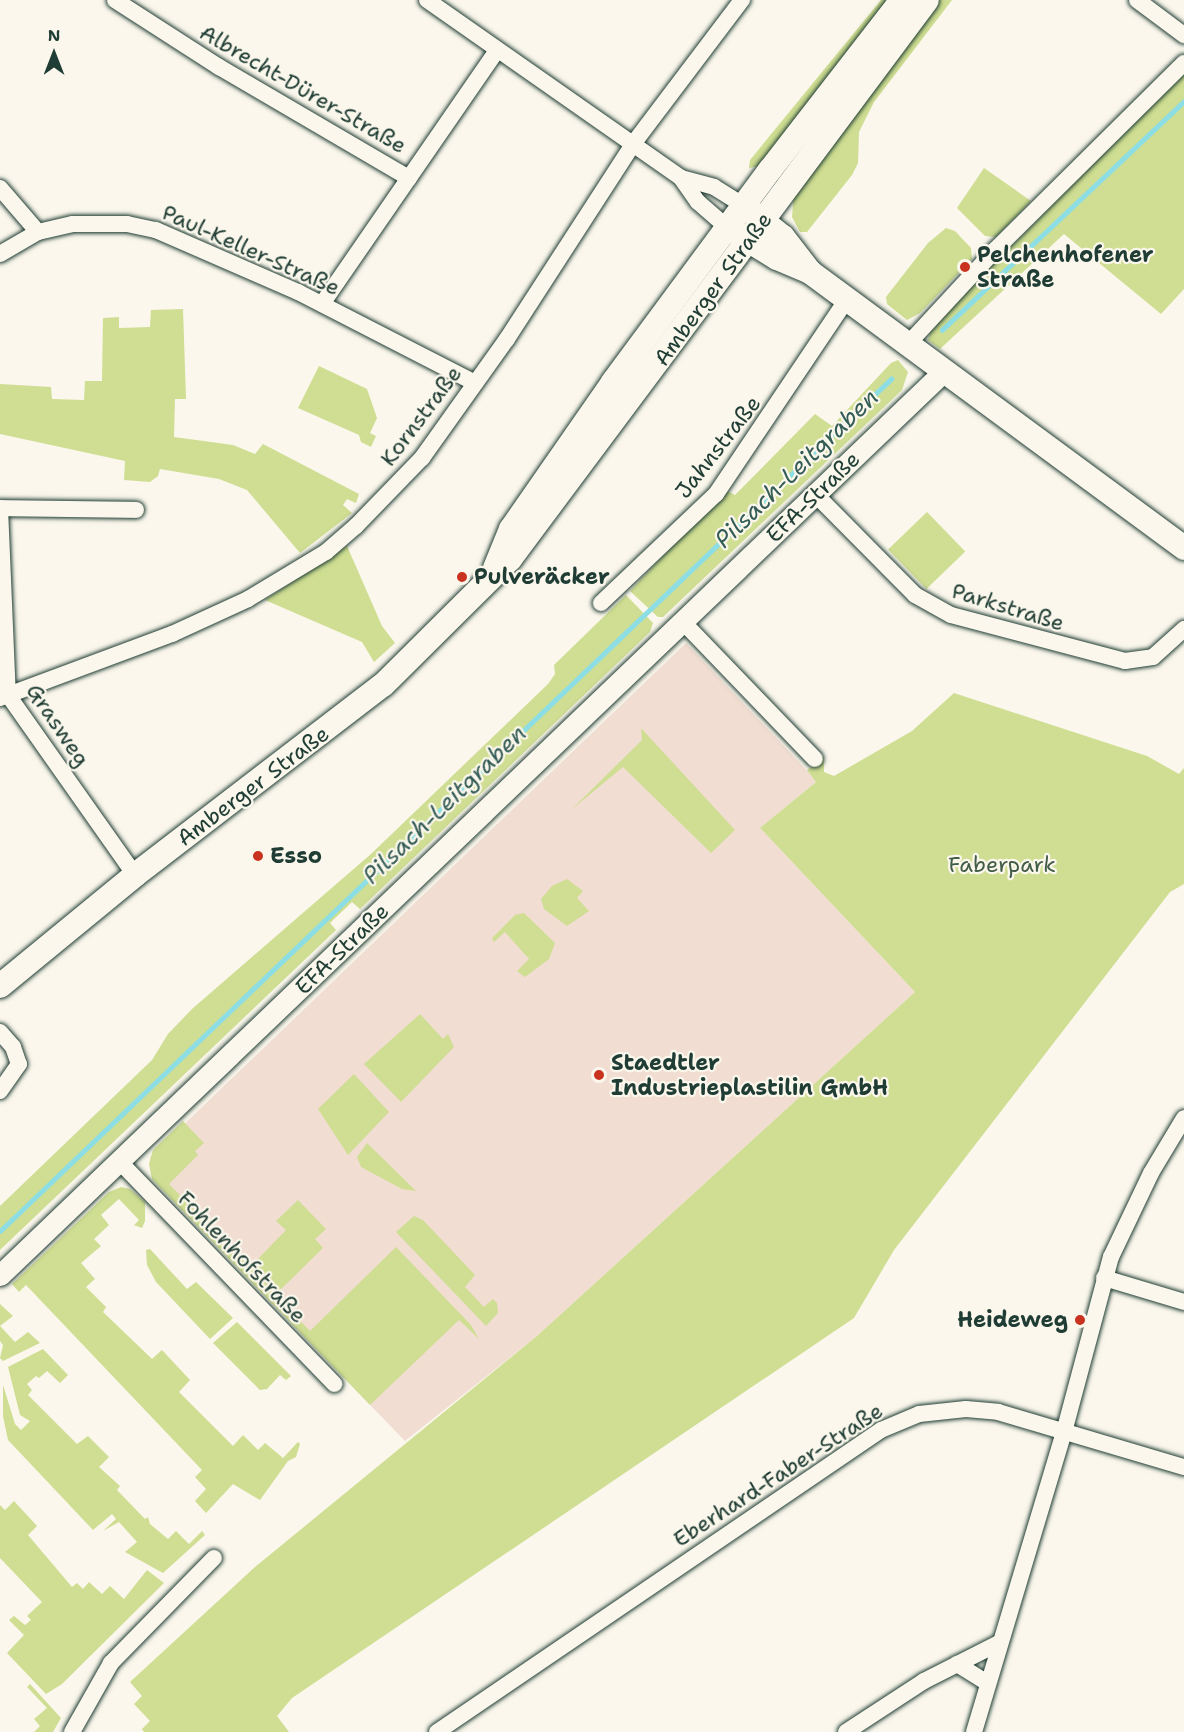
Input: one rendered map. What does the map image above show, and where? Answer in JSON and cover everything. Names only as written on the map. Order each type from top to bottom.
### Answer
[{"type":"main road","name":"Amberger Straße","points":[[0,986],[135,875],[376,691],[447,625],[527,539],[736,234],[743,205],[902,0]]},
{"type":"main road","name":"Amberger Straße","points":[[736,234],[763,219],[927,0]]},
{"type":"main road","points":[[743,205],[763,219],[798,253],[810,272]]},
{"type":"main road","points":[[736,234],[810,272],[1184,548]]},
{"type":"street","name":"Albrecht-Dürer-Straße","points":[[115,0],[209,61],[409,177]]},
{"type":"street","points":[[427,0],[681,178],[698,202],[736,234]]},
{"type":"street","name":"Kornstraße","points":[[4,696],[215,615],[268,589],[326,552],[416,466],[507,339],[633,144],[742,0]]},
{"type":"street","points":[[1137,0],[1184,35]]},
{"type":"street","points":[[322,304],[497,50]]},
{"type":"street","points":[[907,345],[995,250],[1184,63]]},
{"type":"street","points":[[681,178],[714,187],[743,205]]},
{"type":"street","points":[[0,188],[38,232]]},
{"type":"street","name":"Paul-Keller-Straße","points":[[0,254],[38,232],[73,224],[105,223],[156,230],[322,304],[474,383]]},
{"type":"street","name":"Jahnstraße","points":[[602,603],[716,494],[847,299]]},
{"type":"street","name":"EFA-Straße","points":[[0,1275],[943,372]]},
{"type":"street","name":"Parkstraße","points":[[816,495],[888,571],[927,604],[951,615],[1125,661],[1153,657],[1184,629]]},
{"type":"street","points":[[0,508],[136,510]]},
{"type":"street","name":"Grasweg","points":[[0,508],[4,696],[135,875]]},
{"type":"street","points":[[683,622],[815,759]]},
{"type":"street","points":[[0,1032],[13,1047],[19,1064],[0,1091]]},
{"type":"street","points":[[974,1732],[1064,1432],[1104,1278],[1122,1230],[1177,1144],[1184,1118]]},
{"type":"street","name":"Fohlenhofstraße","points":[[119,1161],[334,1384]]},
{"type":"street","points":[[1104,1278],[1184,1302]]},
{"type":"street","name":"Eberhard-Faber-Straße","points":[[438,1732],[629,1599],[902,1420],[937,1410],[966,1409],[998,1412],[1184,1467]]},
{"type":"street","points":[[72,1732],[111,1663],[214,1558]]},
{"type":"street","points":[[846,1732],[924,1681],[999,1643]]},
{"type":"street","points":[[957,1664],[988,1683]]},
{"type":"shaded area","points":[[686,643],[817,781],[760,828],[915,992],[537,1336],[405,1441],[152,1179],[150,1157]]},
{"type":"green space","points":[[881,0],[890,0],[759,166],[749,168],[750,160]]},
{"type":"green space","points":[[936,0],[952,0],[874,102],[859,132],[858,163],[852,175],[807,232],[800,232],[792,217],[794,192]]},
{"type":"green space","points":[[1184,73],[1184,289],[1161,314],[1064,234],[940,349],[928,340],[931,327]]},
{"type":"green space","points":[[984,168],[1031,201],[996,237],[985,236],[957,208]]},
{"type":"green space","points":[[946,228],[955,231],[971,248],[972,259],[920,313],[907,320],[887,304],[886,297],[928,243]]},
{"type":"green space","points":[[183,309],[186,399],[175,399],[174,437],[233,445],[255,454],[263,444],[359,494],[356,503],[347,499],[343,505],[352,513],[300,553],[247,490],[219,479],[160,469],[158,476],[150,482],[124,480],[125,461],[0,434],[0,384],[51,387],[52,399],[84,400],[85,381],[102,381],[103,318],[119,317],[119,328],[150,327],[151,310]]},
{"type":"green space","points":[[898,360],[908,372],[902,390],[663,617],[658,617],[630,591],[725,490],[735,495],[815,414],[832,426],[891,363]]},
{"type":"green space","points":[[319,366],[367,389],[377,418],[370,433],[376,436],[371,447],[361,442],[359,435],[298,408]]},
{"type":"green space","points":[[927,512],[965,552],[926,589],[888,550]]},
{"type":"green space","points":[[347,546],[382,626],[395,643],[374,662],[362,642],[265,600]]},
{"type":"green space","points":[[626,595],[653,623],[650,632],[360,909],[352,902],[330,923],[336,930],[0,1250],[0,1206],[152,1060],[168,1034],[192,1009],[371,854],[548,684],[555,674],[554,665]]},
{"type":"green space","name":"Faberpark","points":[[954,693],[1147,756],[1179,774],[1184,768],[1184,884],[1170,892],[894,1250],[854,1318],[292,1698],[277,1716],[289,1732],[144,1732],[142,1729],[150,1721],[134,1704],[142,1696],[130,1682],[255,1567],[537,1336],[915,992],[760,828],[816,782],[807,770],[824,757],[824,772],[834,776],[912,731]]},
{"type":"green space","points":[[641,728],[735,830],[711,853],[623,767],[571,810],[642,740]]},
{"type":"green space","points":[[567,879],[583,891],[577,898],[589,911],[567,926],[544,909],[541,899],[552,886]]},
{"type":"green space","points":[[524,913],[555,943],[549,959],[525,977],[517,971],[529,959],[505,932],[494,942],[492,938],[515,915]]},
{"type":"green space","points":[[420,1014],[443,1039],[448,1034],[454,1047],[401,1102],[364,1064]]},
{"type":"green space","points":[[354,1074],[389,1112],[348,1155],[318,1109]]},
{"type":"green space","points":[[183,1121],[204,1143],[195,1151],[198,1155],[169,1184],[250,1267],[286,1230],[276,1221],[298,1200],[326,1229],[315,1239],[323,1248],[275,1295],[310,1331],[396,1247],[471,1325],[479,1339],[459,1320],[370,1405],[152,1179],[149,1164],[153,1150]]},
{"type":"green space","points":[[367,1143],[416,1191],[402,1189],[361,1167],[357,1157]]},
{"type":"green space","points":[[121,1187],[130,1189],[145,1202],[145,1221],[142,1228],[134,1225],[139,1220],[119,1199],[101,1215],[109,1225],[94,1239],[101,1246],[81,1263],[95,1279],[86,1287],[106,1307],[103,1312],[152,1359],[162,1350],[190,1380],[179,1392],[233,1446],[243,1435],[258,1450],[265,1443],[283,1458],[298,1442],[300,1444],[296,1457],[288,1461],[260,1500],[233,1484],[206,1513],[195,1501],[206,1489],[195,1477],[202,1470],[26,1285],[19,1292],[12,1284],[109,1192]]},
{"type":"green space","points":[[414,1216],[423,1220],[475,1275],[465,1287],[484,1307],[493,1299],[497,1303],[498,1313],[486,1326],[396,1232]]},
{"type":"green space","points":[[150,1249],[187,1289],[196,1282],[233,1318],[210,1339],[156,1282],[147,1265],[146,1250]]},
{"type":"green space","points":[[0,1304],[13,1316],[0,1326]]},
{"type":"green space","points":[[237,1322],[291,1376],[286,1380],[280,1375],[267,1389],[260,1390],[213,1343]]},
{"type":"green space","points":[[0,1326],[15,1342],[28,1332],[40,1343],[3,1361],[0,1358],[3,1345],[0,1341]]},
{"type":"green space","points":[[43,1349],[68,1375],[60,1383],[47,1371],[39,1378],[36,1376],[27,1384],[32,1390],[28,1395],[77,1444],[88,1436],[109,1457],[99,1467],[120,1486],[117,1490],[145,1519],[148,1517],[150,1524],[168,1539],[176,1531],[189,1544],[202,1531],[205,1535],[163,1573],[125,1552],[137,1542],[119,1522],[103,1531],[116,1519],[112,1514],[93,1530],[8,1440],[3,1416],[3,1385],[15,1424],[21,1430],[30,1421],[20,1415],[8,1367]]},
{"type":"green space","points":[[14,1501],[37,1526],[28,1535],[72,1587],[77,1583],[83,1589],[89,1582],[102,1594],[110,1586],[124,1599],[147,1570],[164,1583],[62,1684],[46,1694],[7,1653],[24,1635],[9,1620],[14,1616],[25,1625],[31,1620],[27,1616],[42,1602],[0,1558],[0,1505],[5,1510]]},
{"type":"green space","points":[[30,1684],[61,1718],[53,1732],[34,1732],[40,1726],[34,1719],[47,1708],[27,1687]]},
{"type":"waterway","name":"Pilsach-Leitgraben","points":[[942,330],[1184,101]]},
{"type":"waterway","name":"Pilsach-Leitgraben","points":[[0,1231],[891,379]]},
{"type":"place","name":"Pelchenhofener Straße","points":[[965,267]]},
{"type":"place","name":"Pulveräcker","points":[[462,577]]},
{"type":"place","name":"Esso","points":[[258,856]]},
{"type":"place","name":"Staedtler Industrieplastilin GmbH","points":[[599,1075]]},
{"type":"place","name":"Heideweg","points":[[1080,1320]]}]
